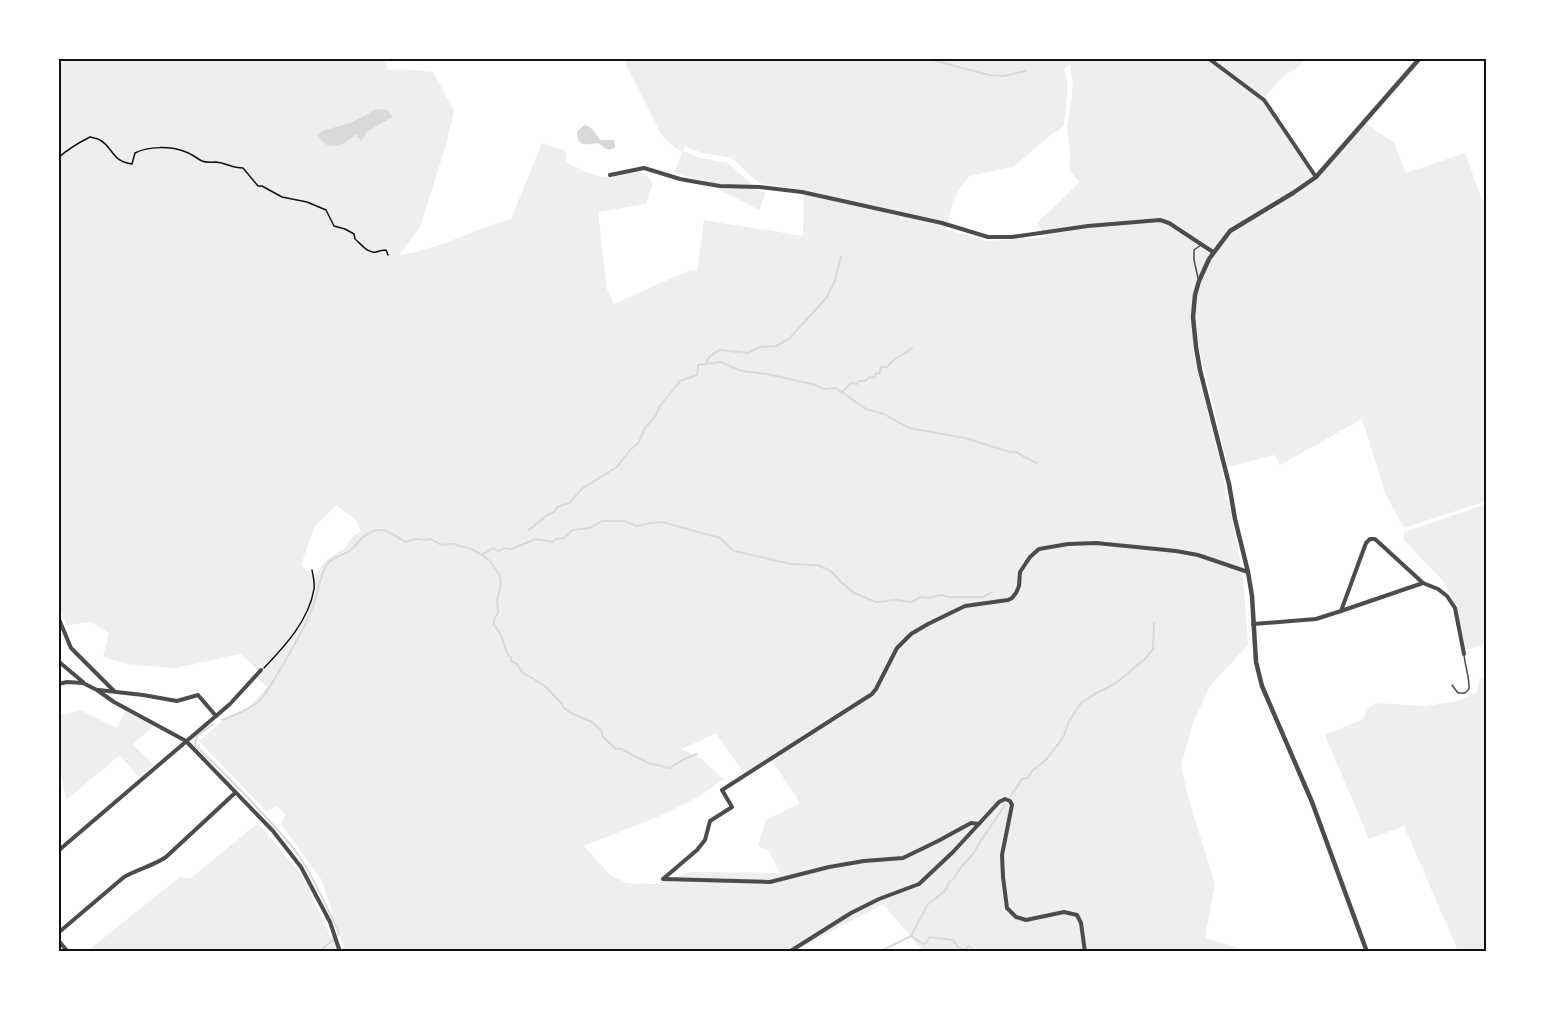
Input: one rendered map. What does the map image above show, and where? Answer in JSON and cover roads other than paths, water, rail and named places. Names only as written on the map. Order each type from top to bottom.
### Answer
[{"type":"street","points":[[1208,58],[1264,100],[1316,177]]},
{"type":"street","points":[[1366,951],[1312,802],[1262,686],[1256,662],[1252,596],[1248,572],[1205,390],[1196,347],[1193,317],[1199,281],[1213,252],[1230,231],[1316,177],[1420,58]]},
{"type":"street","points":[[610,176],[644,168],[680,179],[720,186],[759,187],[820,195],[999,238],[1088,226],[1160,220],[1170,223],[1213,252]]},
{"type":"street","points":[[1341,611],[1366,543],[1370,539],[1376,540],[1423,583],[1448,596],[1455,608],[1464,654]]},
{"type":"street","points":[[979,824],[971,823],[903,858],[829,867],[770,882],[663,879],[697,850],[705,840],[710,821],[732,807],[722,790],[872,694],[897,648],[911,634],[966,606],[1012,598],[1019,586],[1023,566],[1039,549],[1068,544],[1096,543],[1176,551],[1198,555],[1248,572]]},
{"type":"street","points":[[1253,624],[1316,619],[1423,583]]},
{"type":"street","points":[[58,617],[71,648],[114,692]]},
{"type":"street","points":[[58,661],[83,683],[186,741],[216,770],[235,794],[273,831],[302,867],[330,922],[340,951]]},
{"type":"street","points":[[58,851],[230,704],[261,670]]},
{"type":"street","points":[[58,684],[83,683]]},
{"type":"street","points":[[98,690],[177,700],[198,695],[216,716]]},
{"type":"street","points":[[58,933],[124,877],[156,864],[166,857],[235,794]]},
{"type":"street","points":[[789,951],[851,913],[879,899],[919,884],[953,852],[999,802],[1005,799],[1012,805],[1002,855],[1007,909],[1020,920],[1031,920],[1064,912],[1077,915],[1081,922],[1085,951]]},
{"type":"street","points":[[58,940],[68,951]]},
{"type":"lane","points":[[1199,281],[1194,250],[1202,244]]},
{"type":"lane","points":[[1452,685],[1458,693],[1465,693],[1469,689],[1470,680],[1464,654]]},
{"type":"waterway","points":[[925,58],[989,75],[1004,76],[1026,71]]},
{"type":"waterway","points":[[706,364],[709,357],[719,350],[748,353],[760,347],[776,346],[789,339],[827,297],[834,283],[841,257]]},
{"type":"waterway","points":[[841,393],[851,383],[857,384],[870,377],[874,378],[876,373],[879,374],[881,367],[887,367],[912,348]]},
{"type":"waterway","points":[[529,530],[554,512],[557,507],[569,503],[583,488],[617,467],[639,442],[645,428],[680,381],[697,375],[698,365],[720,362],[742,371],[767,374],[824,389],[836,388],[866,409],[884,414],[909,428],[965,438],[1016,452],[1036,463]]},
{"type":"waterway","points":[[482,555],[493,548],[498,551],[505,548],[512,549],[535,539],[553,542],[564,538],[573,530],[590,528],[602,521],[625,521],[637,526],[662,522],[720,538],[734,551],[791,564],[817,565],[831,571],[854,593],[876,602],[896,600],[911,602],[921,597],[941,595],[983,597],[992,592]]},
{"type":"waterway","points":[[222,720],[250,707],[266,692],[305,624],[328,563],[335,557],[350,551],[367,534],[383,530],[405,542],[430,539],[442,545],[453,544],[471,549],[491,562],[500,576],[501,585],[497,600],[498,613],[494,619],[494,625],[500,633],[511,661],[517,664],[522,672],[545,686],[564,708],[592,722],[616,749],[621,749],[648,763],[670,768],[697,754]]},
{"type":"waterway","points":[[1011,796],[1022,779],[1028,778],[1032,771],[1046,760],[1064,736],[1069,721],[1081,703],[1116,683],[1145,659],[1153,649],[1154,623]]},
{"type":"waterway","points":[[213,724],[197,736],[195,745],[295,850],[320,894],[338,935]]},
{"type":"waterway","points":[[911,936],[928,904],[945,891],[949,882],[955,878],[976,850],[1005,805]]},
{"type":"waterway","points":[[876,952],[911,936],[923,944],[929,937],[953,940],[958,947],[964,950],[969,946],[975,952]]},
{"type":"waterway","points":[[319,952],[334,939]]}]
